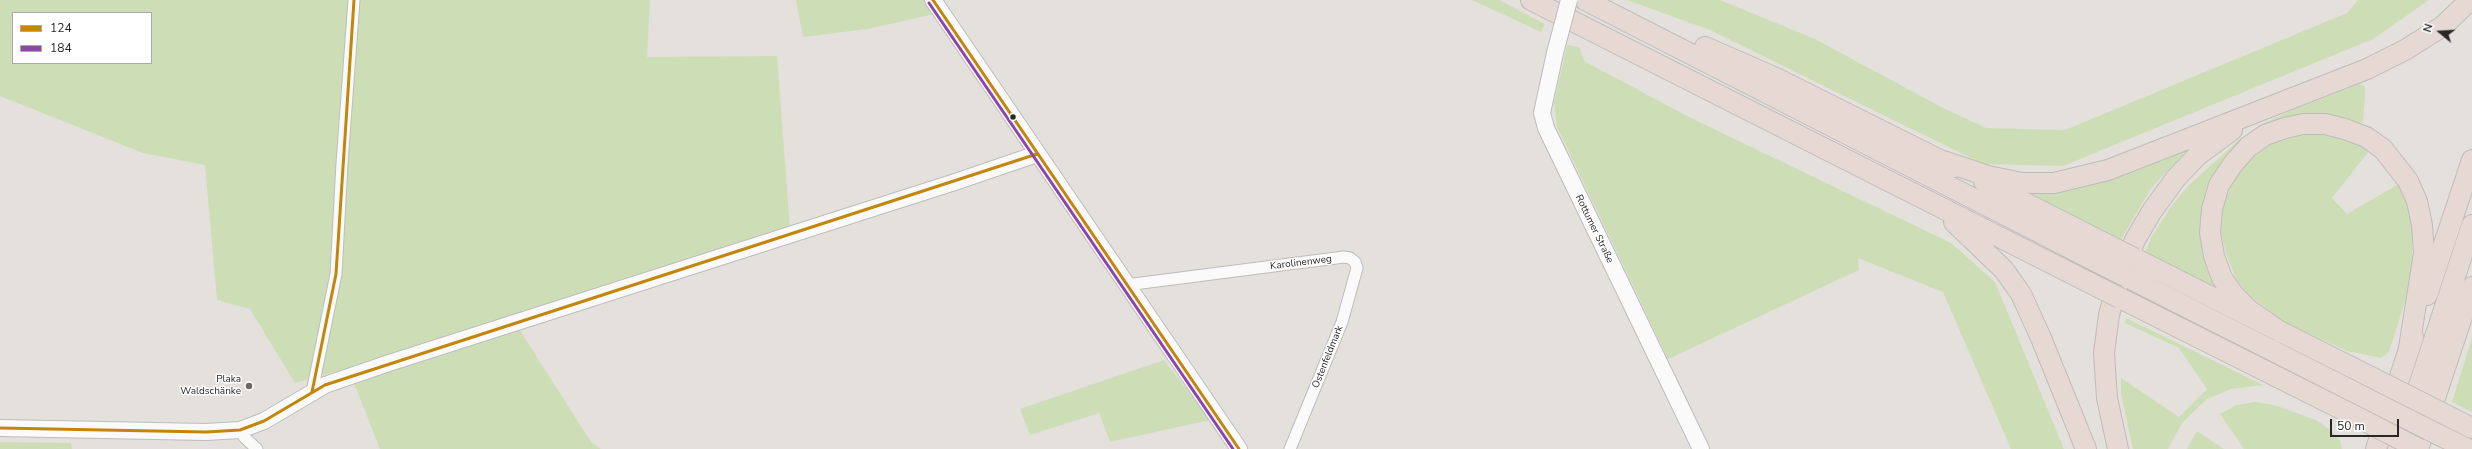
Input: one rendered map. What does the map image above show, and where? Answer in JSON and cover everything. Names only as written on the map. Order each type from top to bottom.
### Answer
[{"type":"highway","points":[[1531,0],[2419,449],[2472,287]]},
{"type":"highway","points":[[1585,0],[2109,268],[2468,449]]},
{"type":"highway","points":[[1943,162],[1988,176],[2022,183],[2054,183],[2108,170],[2274,107],[2367,69],[2405,50],[2443,26],[2470,0]]},
{"type":"highway","points":[[1612,13],[1660,29],[1776,78],[2472,428]]},
{"type":"highway","points":[[2118,449],[2107,398],[2104,353],[2109,315],[2116,287],[2135,240],[2152,211],[2176,178],[2197,156],[2227,133],[2274,107]]},
{"type":"highway","points":[[2282,332],[2250,310],[2233,294],[2222,278],[2214,256],[2210,233],[2212,209],[2219,185],[2232,164],[2248,147],[2265,135],[2285,128],[2303,124],[2325,124],[2345,128],[2366,137],[2383,149],[2408,181],[2417,201],[2422,225],[2424,253],[2409,348]]},
{"type":"highway","points":[[2376,449],[2472,160]]},
{"type":"highway","points":[[1931,203],[1984,249],[2004,270],[2021,294],[2041,338],[2086,449]]},
{"type":"highway","points":[[2398,449],[2472,226]]},
{"type":"highway","points":[[2460,323],[2472,307]]},
{"type":"street","points":[[312,392],[336,274],[342,163],[354,0]]},
{"type":"street","points":[[933,0],[1239,449]]},
{"type":"street","name":"Rottumer Straße","points":[[1570,0],[1555,53],[1542,113],[1546,128],[1701,449]]},
{"type":"street","points":[[0,428],[206,432],[240,430],[264,421],[325,385],[1037,154]]},
{"type":"street","name":"Karolinenweg","points":[[1126,285],[1344,257],[1350,258],[1355,262]]},
{"type":"street","name":"Ostenfeldmark","points":[[1290,449],[1342,322],[1357,268],[1355,262]]},
{"type":"street","points":[[240,430],[244,437],[257,449]]},
{"type":"green space","points":[[0,0],[650,0],[647,57],[777,56],[790,229],[512,318],[591,442],[601,449],[380,449],[348,368],[295,383],[250,309],[217,300],[205,165],[143,153],[0,96]]},
{"type":"green space","points":[[796,0],[924,0],[934,14],[868,29],[803,37]]},
{"type":"green space","points":[[1472,0],[1499,0],[1545,24],[1541,32]]},
{"type":"green space","points":[[1627,0],[1720,0],[1815,39],[1943,108],[1986,128],[2065,130],[2347,13],[2358,0],[2429,0],[2373,39],[2063,166],[1983,164],[1710,30]]},
{"type":"green space","points":[[1567,45],[1579,47],[1584,61],[1689,117],[1951,243],[1995,282],[2064,449],[2011,449],[1943,292],[1858,258],[1859,270],[1668,359],[1557,127],[1554,103]]},
{"type":"green space","points":[[2359,84],[2365,86],[2365,96],[2363,121],[2359,125],[2303,118],[2211,184],[2224,293],[2145,253],[2151,238],[2173,204],[2190,184],[2241,138],[2261,125],[2288,112]]},
{"type":"green space","points":[[2300,132],[2322,132],[2357,142],[2369,151],[2332,198],[2347,214],[2399,184],[2405,192],[2412,224],[2412,279],[2389,352],[2381,358],[2347,351],[2284,322],[2248,294],[2236,279],[2227,256],[2221,234],[2222,208],[2232,178],[2249,156],[2280,137]]},
{"type":"green space","points":[[2199,142],[2166,172],[2150,190],[2119,243],[2013,185]]},
{"type":"green space","points":[[2126,318],[2263,385],[2231,389],[2207,399],[2182,423],[2168,449],[2133,449],[2121,394],[2121,378],[2179,417],[2207,389],[2179,348],[2125,323]]},
{"type":"green space","points":[[2472,338],[2472,412],[2452,402]]},
{"type":"green space","points":[[1164,360],[1210,420],[1110,442],[1099,413],[1030,435],[1020,409]]},
{"type":"green space","points":[[2255,402],[2274,405],[2316,420],[2331,430],[2340,441],[2342,449],[2244,449],[2220,414],[2236,405]]},
{"type":"green space","points":[[2197,431],[2224,449],[2187,449]]},
{"type":"green space","points":[[0,442],[71,443],[72,449],[0,449]]},
{"type":"transit line","name":"124","points":[[312,392],[336,274],[354,0]]},
{"type":"transit line","name":"124","points":[[933,0],[1239,449]]},
{"type":"transit line","name":"184","points":[[929,3],[1233,449]]},
{"type":"transit line","name":"124","points":[[0,428],[206,432],[240,430],[264,421],[325,385],[1037,154]]},
{"type":"place","name":"Plaka Waldschänke","points":[[249,386]]}]
